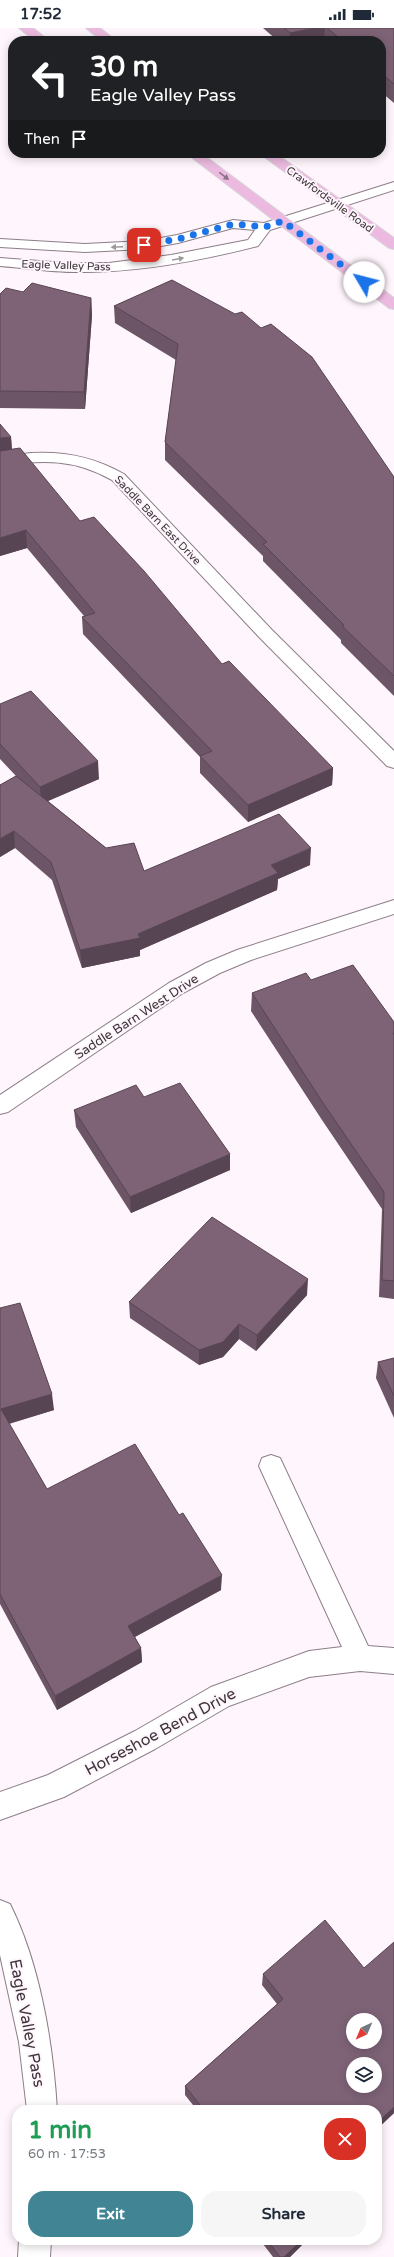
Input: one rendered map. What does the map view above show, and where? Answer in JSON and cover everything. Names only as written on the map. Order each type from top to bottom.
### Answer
[{"type":"main road","points":[[26,28],[36,36]]},
{"type":"main road","points":[[92,28],[103,36]]},
{"type":"main road","points":[[200,158],[394,305]]},
{"type":"main road","name":"Crawfordsville Road","points":[[273,158],[394,245]]},
{"type":"street","name":"Eagle Valley Pass","points":[[0,243],[50,247],[117,247],[178,239],[233,224],[265,227],[394,186]]},
{"type":"street","name":"Eagle Valley Pass","points":[[0,262],[86,268],[146,264],[179,259],[253,243],[265,227]]},
{"type":"street","name":"Saddle Barn East Drive","points":[[0,462],[21,457],[57,456],[101,467],[118,477],[266,634],[394,762]]},
{"type":"street","name":"Saddle Barn West Drive","points":[[0,1106],[176,988],[207,971],[244,955],[394,907]]},
{"type":"street","points":[[270,1466],[360,1658]]},
{"type":"street","name":"Horseshoe Bend Drive","points":[[0,1806],[54,1787],[146,1740],[221,1696],[309,1664],[360,1658],[394,1661]]},
{"type":"street","name":"Eagle Valley Pass","points":[[0,1914],[8,1930],[27,2003],[40,2078],[42,2105]]},
{"type":"street","points":[[34,2257],[35,2245]]},
{"type":"building","points":[[284,28],[315,28],[290,33]]},
{"type":"building","points":[[327,28],[394,28],[394,84],[386,77],[386,36],[337,36]]},
{"type":"building","points":[[172,280],[235,314],[242,312],[261,328],[271,324],[312,357],[394,477],[394,676],[342,626],[344,625],[263,544],[267,542],[165,442],[178,344],[114,306]]},
{"type":"building","points":[[32,283],[91,298],[84,392],[0,391],[0,294],[6,288],[23,292]]},
{"type":"building","points":[[0,424],[11,437],[0,438]]},
{"type":"building","points":[[20,448],[80,521],[94,517],[144,571],[222,664],[229,661],[333,768],[248,805],[200,756],[212,751],[82,617],[95,613],[26,530],[0,538],[0,451]]},
{"type":"building","points":[[31,691],[98,761],[40,787],[0,744],[0,704]]},
{"type":"building","points":[[16,776],[106,848],[134,843],[144,871],[279,814],[311,848],[271,865],[278,873],[138,934],[140,938],[80,950],[51,862],[14,831],[0,839],[0,785]]},
{"type":"building","points":[[353,965],[394,1022],[394,1281],[382,1280],[384,1192],[323,1103],[252,993],[306,973],[311,980]]},
{"type":"building","points":[[180,1083],[230,1154],[130,1197],[74,1110],[136,1085],[144,1097]]},
{"type":"building","points":[[212,1217],[308,1279],[257,1335],[239,1324],[223,1342],[199,1350],[129,1302]]},
{"type":"building","points":[[20,1303],[52,1394],[1,1409],[47,1489],[135,1444],[179,1515],[183,1513],[222,1575],[128,1626],[141,1648],[55,1696],[0,1594],[0,1308]]},
{"type":"building","points":[[394,1358],[394,1396],[378,1362]]},
{"type":"building","points":[[325,1920],[364,1968],[394,1942],[394,2107],[382,2118],[382,2105],[200,2105],[185,2086],[283,1999],[263,1974]]},
{"type":"building","points":[[271,2245],[297,2245],[284,2257],[280,2257]]},
{"type":"route","points":[[144,245],[178,239],[233,224],[265,227],[283,221],[364,282]]}]
